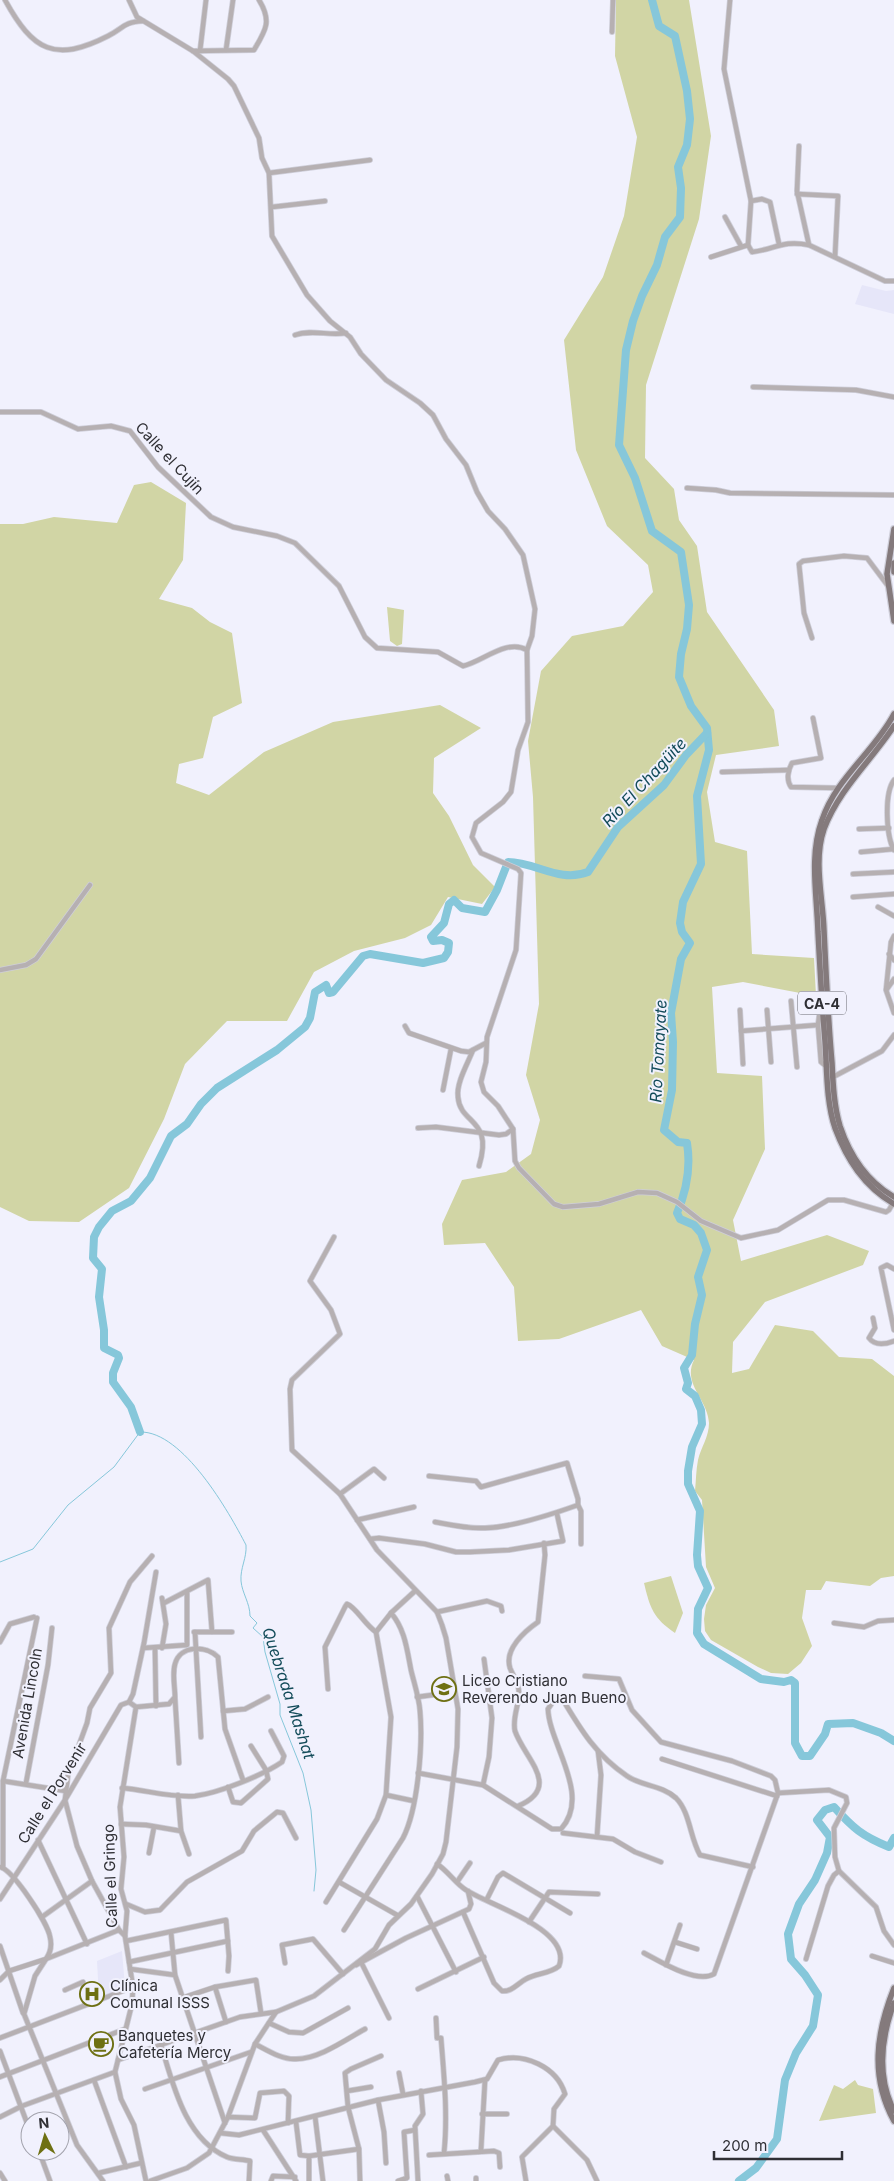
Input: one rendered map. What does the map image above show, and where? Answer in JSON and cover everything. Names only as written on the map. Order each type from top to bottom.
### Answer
[{"type":"main road","points":[[894,529],[889,554],[888,586],[894,620]]},
{"type":"main road","points":[[894,563],[894,572]]},
{"type":"main road","name":"CA-4","points":[[894,714],[873,747],[841,787],[823,816],[814,857],[822,1001],[833,1120],[845,1152],[868,1183],[894,1201]]},
{"type":"main road","name":"CA-4","points":[[873,747],[894,726]]},
{"type":"main road","name":"CA-4","points":[[841,787],[824,829],[820,856],[833,1077],[838,1120],[848,1146],[864,1171],[894,1201]]},
{"type":"main road","points":[[894,1988],[880,2028],[877,2059],[883,2096],[894,2121]]},
{"type":"main road","points":[[894,2003],[886,2032],[883,2058],[885,2084],[894,2111]]},
{"type":"street","points":[[5,0],[27,33],[36,41],[52,50],[85,48],[112,34],[128,22],[143,21]]},
{"type":"street","points":[[130,0],[134,12],[143,21],[193,51],[234,86],[259,138],[262,158],[269,173],[272,207],[271,229],[274,242],[307,296],[330,322],[346,333],[380,375],[420,403],[433,416],[446,439],[466,465],[477,492],[488,510],[520,548],[535,609],[532,636],[526,650],[528,722],[518,750],[511,792],[504,802],[476,823],[472,837],[481,853],[521,873],[516,950],[486,1043],[482,1089],[498,1106],[513,1129],[515,1160],[519,1168],[559,1207],[599,1204],[642,1192],[657,1193],[677,1202],[701,1221],[742,1238],[778,1230],[828,1200],[844,1200],[886,1212],[894,1201]]},
{"type":"street","points":[[200,51],[206,0]]},
{"type":"street","points":[[226,50],[233,0]]},
{"type":"street","points":[[193,51],[226,50],[250,52],[258,43],[267,23],[267,16],[258,0]]},
{"type":"street","points":[[612,32],[613,0]]},
{"type":"street","points":[[730,0],[724,69],[751,201],[748,246],[752,252],[779,244],[795,243],[809,246],[835,256],[885,281],[894,281]]},
{"type":"street","points":[[799,146],[797,194],[809,246]]},
{"type":"street","points":[[269,173],[370,160]]},
{"type":"street","points":[[797,194],[838,196],[835,256]]},
{"type":"street","points":[[751,201],[762,198],[770,202],[779,244]]},
{"type":"street","points":[[272,207],[325,201]]},
{"type":"street","points":[[725,217],[741,246]]},
{"type":"street","points":[[711,257],[741,246],[748,246]]},
{"type":"street","points":[[295,335],[304,332],[346,333]]},
{"type":"street","points":[[753,387],[856,390],[894,397]]},
{"type":"street","name":"Calle el Cujín","points":[[0,412],[41,412],[75,428],[86,430],[111,426],[130,431],[158,467],[211,517],[233,526],[277,536],[295,543],[339,586],[365,637],[380,649],[438,652],[463,666],[502,649],[524,648],[526,650]]},
{"type":"street","points":[[686,488],[730,493],[894,495]]},
{"type":"street","points":[[812,638],[804,613],[799,564],[803,561],[844,556],[867,558],[888,586]]},
{"type":"street","points":[[813,718],[821,758],[792,763],[788,770],[788,784],[791,787],[841,787]]},
{"type":"street","points":[[722,772],[788,770]]},
{"type":"street","points":[[894,780],[889,788],[889,842],[894,849]]},
{"type":"street","points":[[859,829],[889,828]]},
{"type":"street","points":[[862,852],[894,849]]},
{"type":"street","points":[[853,874],[894,872]]},
{"type":"street","points":[[0,970],[26,965],[36,959],[90,885]]},
{"type":"street","points":[[853,897],[894,894]]},
{"type":"street","points":[[878,907],[894,916]]},
{"type":"street","points":[[894,936],[889,954],[886,990],[894,1013]]},
{"type":"street","points":[[889,954],[894,960]]},
{"type":"street","points":[[886,990],[894,979]]},
{"type":"street","points":[[791,1001],[797,1067]]},
{"type":"street","points":[[822,1001],[818,1009],[818,1026],[821,1062],[827,1067]]},
{"type":"street","points":[[740,1010],[743,1064]]},
{"type":"street","points":[[767,1010],[771,1062]]},
{"type":"street","points":[[405,1026],[409,1033],[451,1049],[469,1052],[486,1043]]},
{"type":"street","points":[[741,1031],[818,1026]]},
{"type":"street","points":[[833,1077],[882,1051],[894,1035]]},
{"type":"street","points":[[443,1090],[451,1049]]},
{"type":"street","points":[[473,1050],[458,1097],[462,1109],[482,1133],[483,1145],[479,1166]]},
{"type":"street","points":[[418,1128],[436,1127],[506,1134],[513,1129]]},
{"type":"street","points":[[334,1237],[310,1281],[331,1310],[340,1334],[292,1380],[290,1389],[292,1450],[340,1494],[392,1568],[437,1612],[446,1638],[458,1709],[457,1746],[443,1854],[417,1896],[397,1915],[374,1949],[360,1958],[355,1966]]},
{"type":"street","points":[[894,1269],[887,1265],[882,1268],[894,1330]]},
{"type":"street","points":[[873,1318],[875,1328],[870,1338],[872,1341],[881,1343],[894,1341]]},
{"type":"street","points":[[429,1476],[476,1481],[481,1487],[567,1463],[581,1511],[581,1544]]},
{"type":"street","points":[[340,1494],[374,1469],[384,1478]]},
{"type":"street","points":[[435,1522],[484,1528],[510,1525],[531,1518],[557,1514],[578,1505]]},
{"type":"street","points":[[357,1520],[414,1507]]},
{"type":"street","points":[[370,1539],[379,1538],[425,1544],[456,1552],[509,1550],[563,1541],[557,1514]]},
{"type":"street","points":[[518,1806],[533,1798],[539,1790],[540,1783],[533,1761],[515,1730],[519,1692],[509,1664],[509,1656],[527,1628],[538,1622],[545,1555],[544,1543]]},
{"type":"street","points":[[125,1936],[119,1930],[92,1881],[77,1846],[65,1800],[68,1775],[87,1723],[90,1708],[110,1673],[109,1628],[130,1582],[152,1556]]},
{"type":"street","name":"Calle el Porvenir","points":[[0,1899],[65,1800],[121,1705],[127,1702],[143,1648],[156,1572]]},
{"type":"street","points":[[162,1648],[166,1624],[163,1601],[187,1592],[208,1580],[212,1632]]},
{"type":"street","points":[[376,1632],[391,1613],[415,1591]]},
{"type":"street","points":[[143,1648],[156,1649],[187,1645],[187,1592]]},
{"type":"street","points":[[437,1612],[487,1601],[501,1606],[502,1611]]},
{"type":"street","points":[[326,1902],[377,1819],[386,1795],[391,1717],[376,1632],[361,1620],[352,1606],[347,1604],[325,1647],[328,1689]]},
{"type":"street","points":[[344,1930],[408,1829],[414,1800],[418,1773],[420,1710],[406,1644],[398,1622],[391,1613]]},
{"type":"street","points":[[0,1642],[10,1624],[35,1617],[3,1781],[2,1867],[13,1878],[42,1917],[50,1936],[51,1952],[35,1976],[24,2014]]},
{"type":"street","points":[[834,1623],[864,1627],[885,1620],[894,1620]]},
{"type":"street","name":"Avenida Lincoln","points":[[26,1783],[48,1665],[52,1628]]},
{"type":"street","points":[[195,1632],[201,1737]]},
{"type":"street","points":[[187,1633],[232,1632]]},
{"type":"street","points":[[156,1649],[156,1706]]},
{"type":"street","points":[[179,1763],[175,1664],[186,1651],[206,1649],[218,1657],[222,1711],[228,1740],[243,1780]]},
{"type":"street","points":[[483,1784],[490,1757],[492,1718],[484,1659]]},
{"type":"street","points":[[585,1676],[620,1679],[632,1710],[661,1742],[732,1761],[771,1776],[775,1780],[778,1794],[714,1974],[700,1978],[666,1965],[644,1953]]},
{"type":"street","points":[[417,1697],[455,1692]]},
{"type":"street","points":[[127,1702],[136,1707],[156,1706],[169,1704],[175,1697]]},
{"type":"street","points":[[222,1711],[245,1708],[268,1698]]},
{"type":"street","points":[[418,1773],[483,1784],[552,1829],[561,1829],[569,1816],[570,1780],[548,1720],[548,1709],[554,1700],[563,1700],[580,1730],[598,1751],[626,1776],[652,1785],[677,1799],[700,1855],[752,1867]]},
{"type":"street","name":"Calle el Gringo","points":[[115,2072],[132,2004],[133,1987],[125,1936],[126,1904],[121,1890],[124,1857],[121,1824],[122,1788],[136,1707]]},
{"type":"street","points":[[122,1788],[178,1796],[196,1796],[228,1787],[279,1764],[284,1759],[271,1731]]},
{"type":"street","points":[[228,1787],[233,1802],[241,1803],[268,1779],[266,1770],[251,1746]]},
{"type":"street","points":[[597,1837],[601,1775],[598,1751]]},
{"type":"street","points":[[662,1759],[778,1794],[829,1790],[846,1797],[846,1805],[834,1828],[839,1871],[876,1907],[884,1931],[894,1945]]},
{"type":"street","points":[[3,1781],[26,1783],[47,1790],[66,1791]]},
{"type":"street","points":[[386,1795],[414,1800]]},
{"type":"street","points":[[178,1796],[181,1831],[189,1854]]},
{"type":"street","points":[[126,1904],[145,1912],[160,1910],[187,1882],[242,1851],[254,1831],[277,1812],[283,1813],[296,1838]]},
{"type":"street","points":[[121,1824],[181,1831]]},
{"type":"street","points":[[149,1853],[154,1827]]},
{"type":"street","points":[[563,1833],[613,1839],[635,1852],[661,1862]]},
{"type":"street","points":[[38,1840],[64,1900],[86,1944]]},
{"type":"street","points":[[457,1882],[470,1863]]},
{"type":"street","points":[[437,1864],[468,1891],[529,1922],[557,1948],[560,1962],[556,1969],[529,1977],[511,1989],[502,1991],[494,1983],[463,1912]]},
{"type":"street","points":[[806,1959],[828,1886],[834,1875],[839,1871]]},
{"type":"street","points":[[487,1899],[498,1877],[503,1873],[570,1913]]},
{"type":"street","points":[[42,1917],[92,1881]]},
{"type":"street","points":[[339,1882],[397,1915]]},
{"type":"street","points":[[118,2060],[226,2022],[261,2013],[276,2012],[314,1996],[355,1966],[362,1964],[406,1938],[469,1909],[471,1904],[468,1891]]},
{"type":"street","points":[[529,1922],[544,1896],[549,1892],[598,1894]]},
{"type":"street","points":[[417,1896],[456,1972]]},
{"type":"street","points":[[126,1941],[222,1920],[227,1923],[228,1972]]},
{"type":"street","points":[[666,1965],[680,1925]]},
{"type":"street","points":[[0,1980],[9,1971],[46,1959],[119,1930]]},
{"type":"street","points":[[171,1932],[175,1975],[225,2123]]},
{"type":"street","points":[[285,1963],[282,1946],[298,1940],[313,1939],[342,1974]]},
{"type":"street","points":[[129,1962],[174,1954],[228,1941]]},
{"type":"street","points":[[675,1942],[697,1949]]},
{"type":"street","points":[[0,1946],[24,2014],[77,2145],[104,2181]]},
{"type":"street","points":[[872,1956],[894,1963]]},
{"type":"street","points":[[418,1989],[484,1957]]},
{"type":"street","points":[[362,1964],[389,2018]]},
{"type":"street","points":[[130,1969],[175,1975]]},
{"type":"street","points":[[182,1998],[215,1987],[256,1980],[261,2013]]},
{"type":"street","points":[[65,1990],[83,1982],[85,2005]]},
{"type":"street","points":[[0,2038],[133,1987]]},
{"type":"street","points":[[215,1987],[226,2022]]},
{"type":"street","points":[[269,2023],[290,2032],[303,2033],[348,2008]]},
{"type":"street","points":[[0,2117],[22,2106],[115,2072],[121,2100],[134,2125],[141,2163],[148,2181],[191,2166],[212,2149],[228,2117],[255,2044],[276,2012]]},
{"type":"street","points":[[436,2018],[437,2038],[441,2038],[444,2087],[446,2129],[444,2154]]},
{"type":"street","points":[[0,2077],[125,2029]]},
{"type":"street","points":[[255,2044],[276,2054],[296,2059],[317,2054],[365,2029]]},
{"type":"street","points":[[161,2045],[172,2080],[187,2116],[212,2149],[232,2159],[250,2161],[249,2181]]},
{"type":"street","points":[[0,2052],[24,2111]]},
{"type":"street","points":[[145,2089],[252,2052]]},
{"type":"street","points":[[360,2181],[359,2149],[348,2107],[346,2071],[382,2056]]},
{"type":"street","points":[[481,2150],[484,2080],[498,2060],[516,2056],[524,2057],[558,2078],[564,2094],[554,2109],[553,2126],[522,2157],[526,2181]]},
{"type":"street","points":[[399,2073],[403,2094]]},
{"type":"street","points":[[94,2080],[126,2167]]},
{"type":"street","points":[[220,2133],[233,2136],[263,2130],[403,2094],[484,2080]]},
{"type":"street","points":[[347,2091],[370,2087]]},
{"type":"street","points":[[228,2117],[256,2118],[260,2093],[284,2091],[289,2096],[288,2123]]},
{"type":"street","points":[[418,2181],[415,2124],[423,2114],[422,2091]]},
{"type":"street","points":[[378,2100],[384,2132],[386,2162]]},
{"type":"street","points":[[482,2114],[507,2114]]},
{"type":"street","points":[[315,2116],[323,2181]]},
{"type":"street","points":[[296,2122],[298,2153],[309,2156],[359,2149]]},
{"type":"street","points":[[553,2126],[587,2160],[597,2181]]},
{"type":"street","points":[[263,2130],[295,2179]]},
{"type":"street","points":[[398,2181],[406,2178],[404,2133],[406,2130],[415,2130]]},
{"type":"street","points":[[429,2155],[481,2150],[497,2151],[500,2167]]},
{"type":"street","points":[[309,2156],[309,2181]]},
{"type":"street","points":[[43,2161],[50,2180]]},
{"type":"street","points":[[99,2173],[141,2163]]},
{"type":"street","points":[[0,2173],[5,2181]]},
{"type":"street","points":[[271,2181],[273,2176],[295,2179]]},
{"type":"shaded area","points":[[862,285],[886,291],[894,290],[894,314],[855,304]]},
{"type":"shaded area","points":[[122,1951],[125,1987],[99,1998],[97,1961]]},
{"type":"green space","points":[[616,0],[689,0],[711,136],[699,219],[646,385],[645,458],[674,489],[679,520],[697,546],[707,612],[774,710],[779,746],[716,755],[707,792],[715,842],[747,851],[752,954],[814,958],[816,996],[743,982],[712,987],[717,1073],[762,1076],[765,1149],[733,1220],[741,1261],[827,1235],[869,1251],[863,1265],[765,1302],[733,1342],[732,1373],[749,1369],[775,1325],[813,1331],[839,1357],[872,1359],[894,1376],[894,1576],[881,1578],[870,1586],[826,1581],[821,1590],[806,1590],[802,1618],[812,1646],[801,1663],[788,1674],[771,1673],[758,1667],[711,1640],[705,1631],[706,1605],[715,1588],[706,1567],[702,1500],[695,1491],[698,1460],[708,1433],[709,1423],[705,1406],[691,1377],[694,1360],[662,1346],[641,1310],[559,1339],[518,1341],[514,1287],[485,1243],[444,1245],[442,1224],[462,1180],[506,1172],[531,1154],[540,1120],[526,1075],[539,1004],[533,797],[528,741],[541,671],[572,636],[623,626],[653,592],[648,565],[607,526],[576,450],[564,340],[603,277],[624,216],[637,137],[615,56]]},
{"type":"green space","points":[[151,482],[186,503],[183,560],[159,599],[192,608],[210,622],[232,633],[242,703],[213,717],[203,758],[179,764],[176,783],[209,795],[264,752],[333,722],[440,705],[481,728],[434,758],[433,793],[449,816],[473,865],[495,887],[482,904],[448,897],[431,925],[405,938],[354,951],[314,972],[287,1021],[227,1021],[185,1064],[164,1119],[129,1188],[79,1222],[29,1221],[0,1207],[0,524],[23,524],[54,517],[117,523],[134,485]]},
{"type":"green space","points":[[387,607],[404,610],[402,644],[397,646],[390,641]]},
{"type":"green space","points":[[671,1576],[683,1613],[675,1633],[657,1617],[648,1599],[644,1583]]},
{"type":"green space","points":[[855,2080],[858,2085],[873,2089],[876,2113],[819,2121],[834,2085],[843,2089]]},
{"type":"waterway","name":"Río Tomayate","points":[[652,0],[659,26],[675,36],[687,91],[690,119],[687,145],[678,167],[681,188],[680,217],[665,237],[657,265],[642,296],[633,321],[626,350],[619,445],[635,478],[652,531],[681,552],[689,605],[679,677],[691,706],[707,728],[709,750],[697,796],[701,864],[683,902],[680,923],[682,932],[690,943],[681,959],[671,1013],[673,1042],[672,1090],[664,1130],[678,1142],[687,1143],[689,1161],[687,1179],[677,1213],[680,1219],[694,1225],[701,1233],[707,1250],[698,1277],[702,1295],[695,1324],[692,1355],[684,1368],[688,1383],[686,1389],[695,1396],[701,1410],[702,1424],[692,1447],[688,1471],[688,1484],[700,1511],[698,1566],[708,1588],[698,1609],[697,1633],[704,1644],[761,1679],[784,1682],[791,1680],[795,1683],[795,1743],[802,1756],[810,1756],[825,1734],[828,1724],[853,1723],[881,1733],[894,1741]]},
{"type":"waterway","name":"Río El Chagüite","points":[[140,1432],[131,1407],[113,1382],[113,1373],[119,1358],[118,1355],[104,1348],[104,1330],[99,1297],[102,1269],[93,1258],[94,1237],[99,1227],[112,1211],[131,1201],[150,1178],[171,1136],[187,1124],[201,1104],[217,1088],[277,1050],[305,1027],[310,1018],[315,992],[326,985],[329,993],[333,992],[363,956],[370,954],[423,963],[444,958],[448,952],[449,943],[442,940],[433,941],[431,937],[444,923],[449,904],[454,900],[462,908],[485,912],[497,890],[508,862],[528,865],[557,874],[577,875],[588,872],[618,827],[664,785],[686,755],[707,733]]},
{"type":"waterway","name":"Quebrada Mashat","points":[[0,1562],[33,1549],[68,1505],[114,1467],[140,1432],[156,1435],[172,1445],[188,1459],[216,1494],[246,1545],[241,1576],[242,1585],[250,1616],[257,1623],[253,1628],[263,1637],[265,1652],[280,1704],[280,1715],[303,1773],[311,1810],[316,1870],[314,1891]]},
{"type":"waterway","name":"Río Tomayate","points":[[739,2181],[756,2168],[777,2139],[785,2080],[796,2053],[813,2026],[818,1995],[805,1975],[791,1959],[788,1934],[799,1904],[815,1880],[827,1853],[830,1837],[817,1820],[825,1810],[834,1807],[853,1826],[872,1839],[889,1847],[894,1838]]},
{"type":"place","name":"Liceo Cristiano Reverendo Juan Bueno","points":[[444,1689]]},
{"type":"place","name":"Clínica Comunal ISSS","points":[[92,1994]]},
{"type":"place","name":"Banquetes y Cafetería Mercy","points":[[101,2044]]}]
